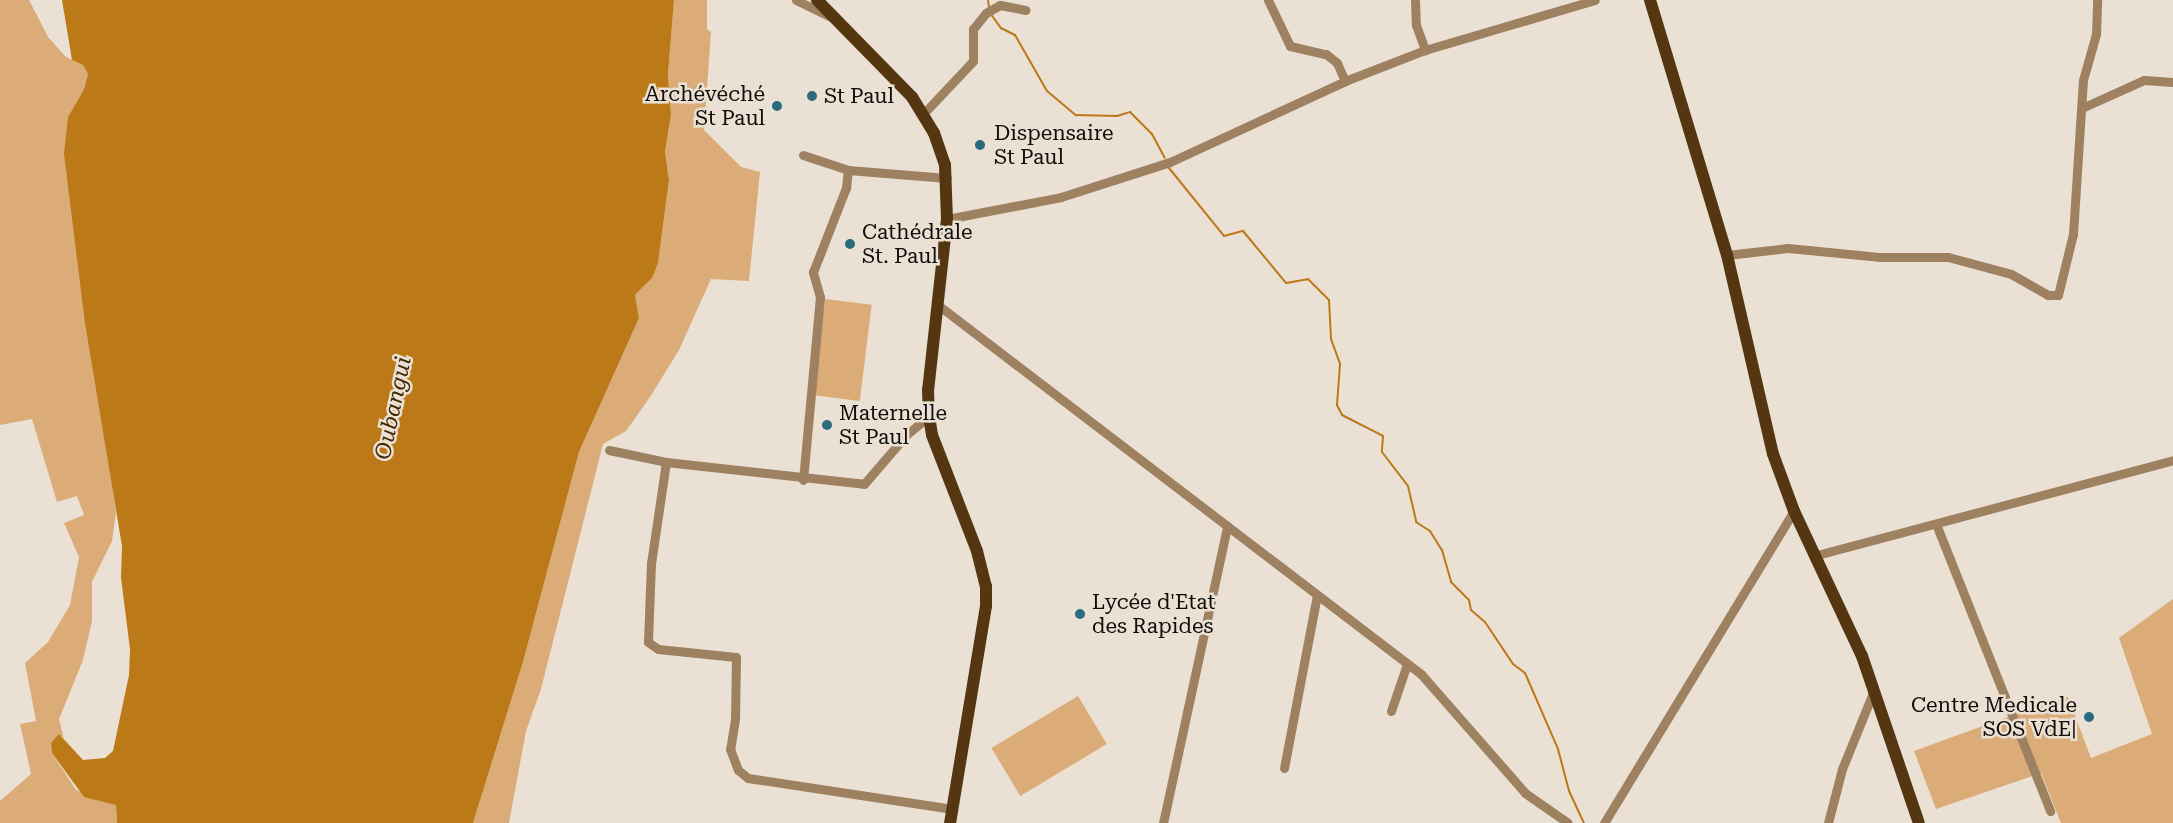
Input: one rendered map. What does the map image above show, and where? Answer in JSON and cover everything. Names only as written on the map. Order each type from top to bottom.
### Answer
[{"type":"main road","points":[[817,0],[829,16],[924,113],[941,152],[946,178],[947,219],[929,416],[932,435],[977,551],[986,586],[984,629],[950,823]]},
{"type":"main road","points":[[1650,0],[1727,255],[1773,454],[1794,511],[1817,555],[1875,689],[1919,823]]},
{"type":"street","points":[[796,0],[829,16]]},
{"type":"street","points":[[1268,0],[1290,46],[1326,54],[1337,63],[1345,81]]},
{"type":"street","points":[[1415,0],[1416,25],[1425,50]]},
{"type":"street","points":[[947,219],[1061,197],[1170,162],[1345,81],[1425,50],[1595,0]]},
{"type":"street","points":[[1727,255],[1788,248],[1948,258],[2011,274],[2048,295],[2058,294],[2073,234],[2084,108],[2083,80],[2096,34],[2097,0]]},
{"type":"street","points":[[924,113],[973,61],[973,29],[992,7],[1008,5],[1026,10]]},
{"type":"street","points":[[2084,108],[2144,80],[2173,82]]},
{"type":"street","points":[[803,155],[848,170],[946,178]]},
{"type":"street","points":[[803,480],[820,297],[813,272],[846,188],[848,170]]},
{"type":"street","points":[[938,305],[1421,674],[1525,793],[1568,823]]},
{"type":"street","points":[[609,450],[666,462],[803,480],[864,484],[907,434],[929,416]]},
{"type":"street","points":[[1817,555],[2173,460]]},
{"type":"street","points":[[666,462],[651,563],[648,642],[658,649],[736,657],[736,703],[730,749],[738,770],[748,778],[953,809]]},
{"type":"street","points":[[1604,823],[1794,511]]},
{"type":"street","points":[[1936,524],[2050,811]]},
{"type":"street","points":[[1164,823],[1227,526]]},
{"type":"street","points":[[1284,768],[1317,595]]},
{"type":"street","points":[[1391,711],[1407,664]]},
{"type":"street","points":[[1828,823],[1842,769],[1875,689]]},
{"type":"shaded area","points":[[0,0],[29,0],[48,37],[66,57],[83,65],[88,74],[84,89],[68,117],[66,170],[116,512],[112,541],[92,582],[92,621],[83,660],[59,719],[64,739],[62,736],[51,743],[52,753],[76,790],[116,805],[117,823],[0,823],[0,801],[31,774],[20,724],[36,721],[25,663],[48,642],[70,605],[79,557],[64,523],[84,515],[77,496],[57,502],[32,419],[0,425]]},
{"type":"shaded area","points":[[674,0],[707,0],[707,29],[711,32],[704,130],[741,167],[760,172],[749,281],[711,279],[679,350],[650,397],[626,431],[603,444],[541,689],[526,731],[509,823],[473,823],[523,662],[579,452],[639,318],[635,295],[648,282],[658,263],[669,180],[665,152],[671,115],[668,74]]},
{"type":"shaded area","points":[[825,299],[872,305],[860,401],[813,395]]},
{"type":"shaded area","points":[[2173,599],[2173,823],[2061,823],[2041,773],[1936,809],[1914,751],[2013,715],[2068,697],[2091,758],[2152,734],[2119,638]]},
{"type":"shaded area","points":[[1078,696],[1107,744],[1020,796],[991,748]]},
{"type":"water","name":"Oubangui","points":[[62,0],[674,0],[668,74],[671,115],[665,152],[669,180],[658,263],[652,278],[635,295],[639,318],[579,452],[523,662],[473,823],[117,823],[116,805],[84,797],[52,753],[51,743],[59,734],[83,760],[105,758],[113,751],[129,675],[130,649],[121,578],[122,546],[85,323],[64,154],[68,117],[84,89],[88,74],[83,65],[72,60]]},
{"type":"waterway","points":[[988,0],[989,7]]},
{"type":"waterway","points":[[990,13],[1001,28],[1015,35],[1047,91],[1076,115],[1117,116],[1130,112],[1152,134],[1165,158]]},
{"type":"waterway","points":[[1169,168],[1224,236],[1243,231],[1286,283],[1308,279],[1329,300],[1331,339],[1340,364],[1337,405],[1342,415],[1383,436],[1382,452],[1408,486],[1416,522],[1430,531],[1442,550],[1451,582],[1469,600],[1471,610],[1485,622],[1513,664],[1525,673],[1558,749],[1569,791],[1584,823]]},
{"type":"place","name":"St Paul","points":[[812,96]]},
{"type":"place","name":"Archévéché St Paul","points":[[777,106]]},
{"type":"place","name":"Dispensaire St Paul","points":[[980,145]]},
{"type":"place","name":"Cathédrale St. Paul","points":[[850,244]]},
{"type":"place","name":"Maternelle St Paul","points":[[827,425]]},
{"type":"place","name":"Lycée d'Etat des Rapides","points":[[1080,614]]},
{"type":"place","name":"Centre Medicale SOS VdE|","points":[[2089,717]]}]
